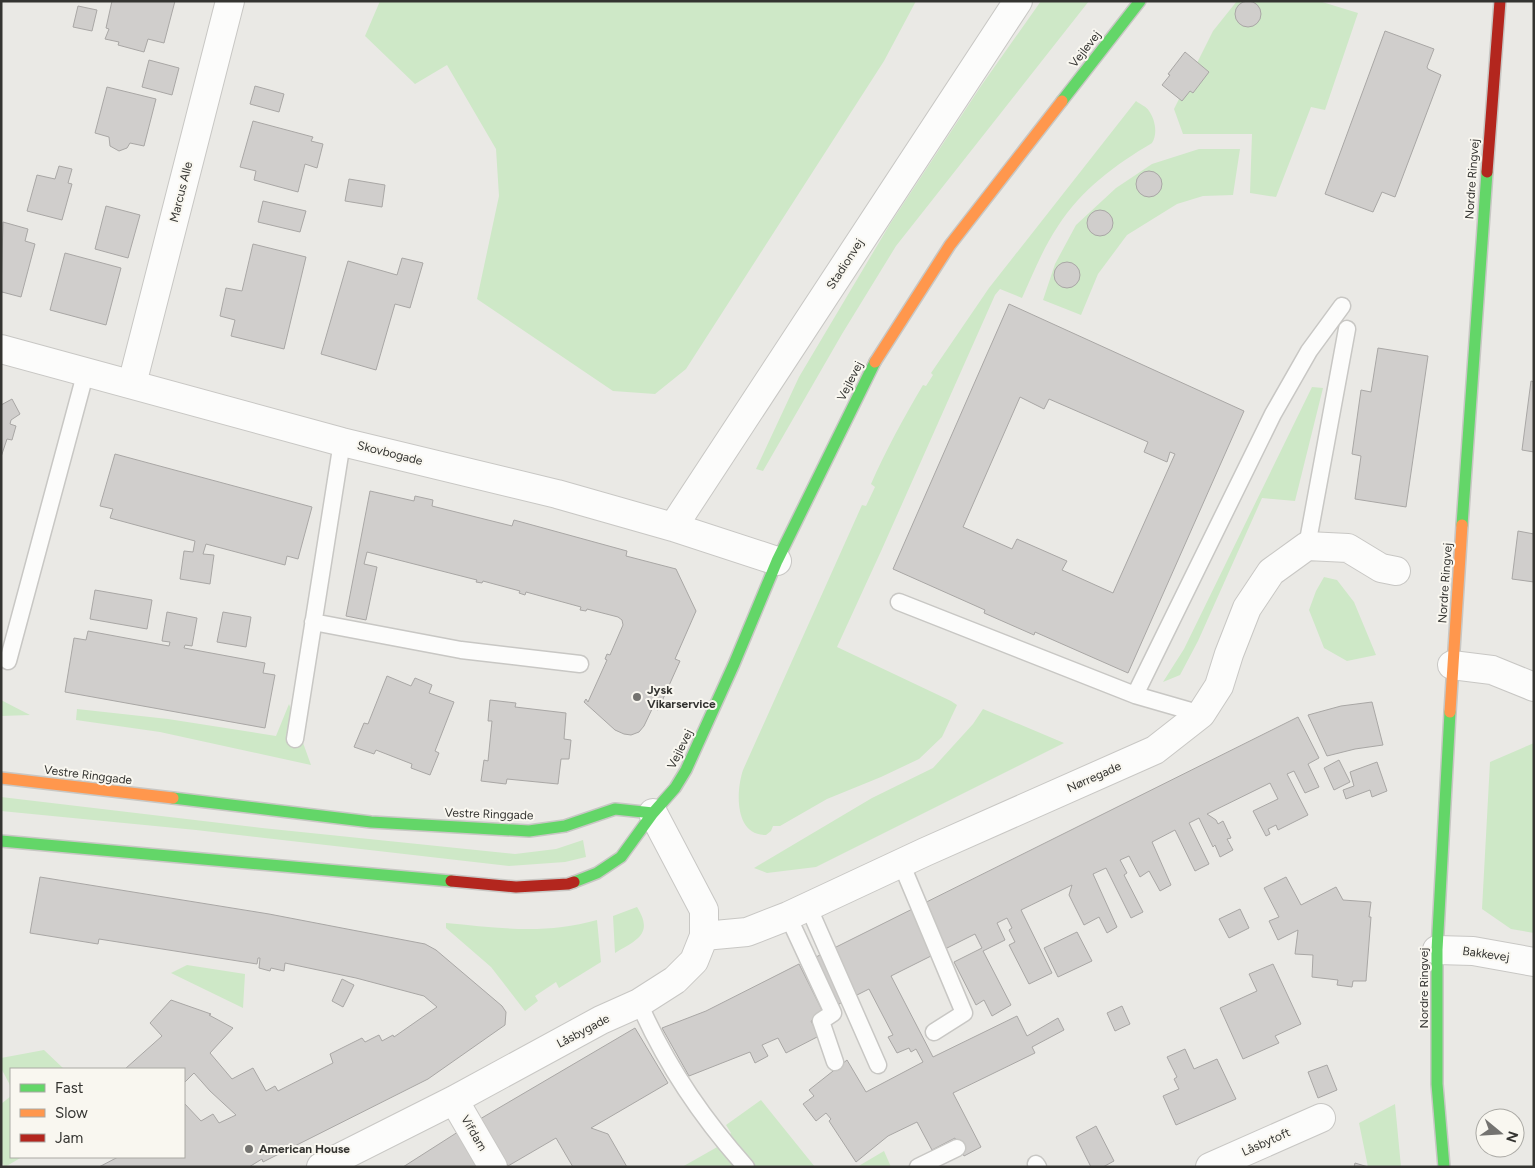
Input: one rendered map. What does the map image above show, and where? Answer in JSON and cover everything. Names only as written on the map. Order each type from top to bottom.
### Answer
[{"type":"main road","name":"Vejlevej","points":[[652,813],[674,788],[686,770],[777,562],[871,368],[950,245],[1140,1]]},
{"type":"main road","name":"Nordre Ringvej","points":[[1444,1167],[1437,1084],[1437,950],[1452,665],[1500,1]]},
{"type":"main road","name":"Vestre Ringgade","points":[[1,778],[371,822],[529,831],[565,826],[615,808],[652,813]]},
{"type":"main road","points":[[1,841],[516,887],[568,884],[597,874],[621,857],[652,813]]},
{"type":"street","name":"Marcus Alle","points":[[132,384],[230,1]]},
{"type":"street","name":"Stadionvej","points":[[673,527],[1018,1]]},
{"type":"street","name":"Skovbogade","points":[[1,349],[342,442],[557,494],[673,527],[777,562]]},
{"type":"street","points":[[1307,546],[1348,548],[1381,568],[1396,571]]},
{"type":"street","name":"Nørregade","points":[[704,936],[748,932],[1155,750],[1201,714],[1219,686],[1247,608],[1271,572],[1307,546]]},
{"type":"street","points":[[1452,665],[1492,670],[1534,687]]},
{"type":"street","name":"Låsbygade","points":[[321,1167],[454,1100],[601,1020],[639,1003],[675,980],[694,960],[704,936],[704,910],[652,813]]},
{"type":"street","name":"Bakkevej","points":[[1437,950],[1474,951],[1534,962]]},
{"type":"street","name":"Vifdam","points":[[454,1100],[493,1167]]},
{"type":"street","name":"Låsbytoft","points":[[1210,1167],[1321,1118]]},
{"type":"lane","points":[[1135,695],[1273,414],[1309,351],[1342,306]]},
{"type":"lane","points":[[1307,546],[1347,329]]},
{"type":"lane","points":[[8,660],[86,372]]},
{"type":"lane","points":[[295,739],[342,442]]},
{"type":"lane","points":[[899,602],[1135,695],[1201,714]]},
{"type":"lane","points":[[313,622],[461,650],[580,664]]},
{"type":"lane","points":[[901,863],[964,1013],[934,1032]]},
{"type":"lane","points":[[798,911],[833,1013],[821,1022],[835,1062]]},
{"type":"lane","points":[[798,911],[878,1065]]},
{"type":"lane","points":[[639,1003],[649,1026],[680,1079],[720,1138],[746,1167]]},
{"type":"lane","points":[[918,1167],[957,1148]]},
{"type":"green space","points":[[380,1],[916,1],[884,61],[686,369],[655,394],[613,391],[477,299],[499,196],[496,149],[447,65],[415,84],[365,36]]},
{"type":"green space","points":[[1041,1],[1089,1],[896,246],[842,334],[763,471],[756,469],[799,377],[890,224],[981,86]]},
{"type":"green space","points":[[1237,1],[1319,1],[1358,13],[1325,110],[1311,107],[1276,197],[1250,193],[1252,134],[1183,134],[1174,109],[1213,31]]},
{"type":"green space","points":[[1136,101],[1147,108],[1153,118],[1155,131],[1152,143],[1112,169],[1089,189],[1067,213],[1038,261],[1022,298],[1000,289],[995,295],[837,647],[957,705],[942,737],[919,759],[827,799],[780,826],[773,826],[766,835],[756,833],[748,828],[740,810],[739,789],[743,770],[862,505],[866,506],[875,487],[871,484],[889,446],[923,385],[926,386],[933,375],[931,373],[989,288]]},
{"type":"green space","points":[[1199,149],[1240,149],[1233,195],[1203,196],[1177,204],[1127,235],[1098,274],[1081,315],[1043,300],[1055,264],[1076,225],[1116,188],[1152,164]]},
{"type":"green space","points":[[1312,387],[1323,388],[1295,501],[1262,498],[1198,641],[1180,675],[1163,682],[1184,649]]},
{"type":"green space","points":[[1324,577],[1337,580],[1354,602],[1376,655],[1347,661],[1324,648],[1309,610]]},
{"type":"green space","points":[[1,700],[30,715],[1,716]]},
{"type":"green space","points":[[289,704],[311,765],[160,732],[76,720],[77,709],[168,719],[276,736]]},
{"type":"green space","points":[[983,709],[1064,743],[816,867],[767,873],[754,868],[872,798],[933,768],[973,724]]},
{"type":"green space","points":[[1534,743],[1534,933],[1511,929],[1482,909],[1490,762]]},
{"type":"green space","points":[[1,797],[262,828],[515,854],[556,849],[583,840],[586,857],[565,862],[509,866],[196,830],[1,811]]},
{"type":"green space","points":[[637,907],[644,924],[641,935],[615,953],[613,916]]},
{"type":"green space","points":[[597,920],[601,962],[559,988],[556,982],[535,996],[538,1001],[525,1011],[491,967],[446,928],[446,923],[522,929],[559,928]]},
{"type":"green space","points":[[187,965],[245,974],[243,1008],[171,973]]},
{"type":"green space","points":[[44,1050],[63,1068],[10,1068],[10,1085],[1,1068],[1,1058]]},
{"type":"green space","points":[[10,1097],[10,1158],[20,1158],[5,1167],[1,1162],[1,1104]]},
{"type":"green space","points":[[761,1100],[815,1167],[682,1167],[719,1146],[731,1133],[726,1125]]},
{"type":"green space","points":[[1395,1104],[1401,1167],[1368,1167],[1359,1123]]},
{"type":"green space","points":[[884,1151],[891,1167],[857,1167]]},
{"type":"building","points":[[112,1],[175,1],[164,43],[148,39],[144,52],[118,45],[119,42],[105,39],[109,29],[106,28]]},
{"type":"building","points":[[1248,1],[1257,5],[1261,14],[1257,23],[1248,27],[1239,23],[1235,14],[1239,5]]},
{"type":"building","points":[[78,6],[97,10],[92,31],[73,27]]},
{"type":"building","points":[[1385,31],[1434,49],[1427,67],[1441,75],[1395,197],[1382,192],[1373,212],[1325,194]]},
{"type":"building","points":[[1185,52],[1209,72],[1193,93],[1190,91],[1182,101],[1162,85]]},
{"type":"building","points":[[149,60],[179,68],[172,95],[142,87]]},
{"type":"building","points":[[255,86],[284,94],[279,112],[250,104]]},
{"type":"building","points":[[107,87],[156,99],[144,146],[130,143],[127,148],[119,151],[110,146],[109,137],[95,133]]},
{"type":"building","points":[[253,121],[313,137],[311,141],[323,144],[317,168],[305,164],[298,192],[254,180],[256,171],[240,167]]},
{"type":"building","points":[[59,166],[72,169],[68,183],[72,184],[62,220],[27,211],[37,175],[55,179]]},
{"type":"building","points":[[1149,171],[1158,175],[1162,184],[1158,193],[1149,197],[1140,193],[1136,184],[1140,175]]},
{"type":"building","points":[[349,179],[385,185],[382,207],[345,201]]},
{"type":"building","points":[[263,201],[306,211],[300,232],[258,222]]},
{"type":"building","points":[[106,206],[140,215],[128,258],[95,249]]},
{"type":"building","points":[[1100,210],[1109,214],[1113,223],[1109,232],[1100,236],[1091,232],[1087,223],[1091,214]]},
{"type":"building","points":[[3,222],[28,229],[25,241],[35,244],[21,297],[2,292],[1,294]]},
{"type":"building","points":[[253,244],[306,257],[284,349],[231,336],[235,320],[220,316],[226,288],[242,291]]},
{"type":"building","points":[[65,253],[121,268],[106,325],[50,310]]},
{"type":"building","points":[[402,258],[423,263],[410,308],[395,304],[376,370],[321,354],[348,261],[397,275]]},
{"type":"building","points":[[1067,262],[1076,266],[1080,275],[1076,284],[1067,288],[1058,284],[1054,275],[1058,266]]},
{"type":"building","points":[[1009,304],[1244,411],[1128,673],[1035,632],[1034,635],[984,613],[985,610],[893,569]],"holes":[[[1020,397],[1044,409],[1049,399],[1148,442],[1144,452],[1167,462],[1170,452],[1175,454],[1113,593],[1062,570],[1067,561],[1017,539],[1012,549],[963,527]]]},
{"type":"building","points":[[1378,348],[1428,356],[1406,507],[1355,499],[1361,456],[1352,454],[1361,390],[1371,392]]},
{"type":"building","points":[[1531,381],[1534,382],[1534,452],[1522,450]]},
{"type":"building","points":[[12,399],[20,414],[11,420],[10,424],[16,426],[12,440],[7,439],[1,457],[1,405]]},
{"type":"building","points":[[115,454],[312,507],[298,559],[287,556],[285,565],[206,544],[203,554],[214,555],[210,584],[180,579],[184,551],[193,552],[195,541],[110,518],[113,509],[100,506]]},
{"type":"building","points":[[370,491],[414,501],[415,496],[433,500],[432,506],[512,526],[514,520],[627,551],[626,556],[676,569],[696,611],[675,659],[680,661],[658,710],[653,707],[644,726],[639,732],[631,735],[615,730],[584,702],[586,699],[588,702],[607,660],[605,659],[607,654],[610,655],[623,625],[622,620],[618,617],[587,609],[586,611],[580,610],[581,607],[526,592],[525,595],[519,593],[520,591],[483,581],[482,583],[476,582],[477,580],[367,552],[364,564],[377,567],[366,620],[346,616]]},
{"type":"building","points":[[1518,531],[1534,534],[1534,582],[1512,579]]},
{"type":"building","points":[[95,590],[152,600],[147,629],[90,619]]},
{"type":"building","points":[[167,612],[197,618],[192,646],[185,645],[184,648],[265,663],[263,673],[275,675],[265,728],[65,692],[74,638],[86,640],[88,631],[169,646],[170,642],[162,641]]},
{"type":"building","points":[[223,612],[251,617],[246,647],[217,642]]},
{"type":"building","points":[[387,676],[411,686],[415,678],[432,685],[429,693],[454,702],[435,751],[439,753],[430,775],[411,768],[412,764],[376,750],[374,754],[354,747],[364,723],[368,724]]},
{"type":"building","points":[[490,700],[516,703],[515,707],[566,713],[564,739],[571,740],[569,759],[561,759],[558,784],[507,779],[506,784],[481,781],[484,760],[488,761],[492,721],[488,721]]},
{"type":"building","points":[[1372,702],[1383,745],[1327,756],[1308,715],[1341,706]]},
{"type":"building","points":[[1298,717],[1319,758],[1308,764],[1319,787],[1305,793],[1294,771],[1287,774],[1308,815],[1278,830],[1276,825],[1268,829],[1270,834],[1266,836],[1253,811],[1278,799],[1270,783],[1207,814],[1216,820],[1218,824],[1223,821],[1231,838],[1227,839],[1233,850],[1220,857],[1199,818],[1189,823],[1209,864],[1195,871],[1175,830],[1152,842],[1171,885],[1160,891],[1149,871],[1140,877],[1129,856],[1120,860],[1127,873],[1124,875],[1143,912],[1131,918],[1106,868],[1093,874],[1117,927],[1107,933],[1099,917],[1084,925],[1069,895],[1072,885],[1021,910],[1052,973],[1029,984],[1009,945],[1015,942],[1009,930],[1012,928],[1007,918],[997,923],[1005,940],[983,951],[1011,1005],[992,1016],[984,1000],[976,1005],[954,962],[982,948],[975,934],[891,976],[933,1057],[1017,1016],[1027,1036],[1058,1018],[1064,1030],[1032,1047],[1035,1053],[953,1093],[981,1147],[964,1156],[955,1138],[932,1150],[917,1122],[888,1136],[856,1162],[829,1121],[831,1119],[826,1113],[816,1121],[803,1104],[814,1096],[809,1090],[847,1060],[866,1092],[923,1062],[916,1049],[911,1052],[909,1048],[897,1053],[888,1037],[893,1035],[869,989],[835,1006],[812,959]]},
{"type":"building","points":[[1339,760],[1350,782],[1334,790],[1324,768]]},
{"type":"building","points":[[1377,762],[1387,791],[1372,797],[1370,790],[1346,799],[1343,790],[1354,786],[1350,772]]},
{"type":"building","points":[[40,877],[269,914],[425,944],[436,950],[502,1006],[506,1012],[505,1025],[428,1079],[263,1162],[262,1159],[249,1167],[99,1167],[116,1158],[185,1158],[185,1104],[201,1121],[213,1114],[219,1123],[236,1115],[194,1073],[185,1082],[185,1068],[126,1068],[162,1036],[150,1023],[171,1000],[211,1014],[209,1015],[233,1028],[210,1053],[232,1079],[253,1068],[266,1091],[275,1086],[278,1091],[333,1063],[330,1054],[362,1038],[365,1042],[379,1035],[382,1041],[393,1035],[394,1037],[437,1007],[424,996],[356,978],[285,963],[284,971],[271,968],[270,971],[259,968],[260,958],[258,958],[257,964],[99,939],[98,944],[30,933]]},
{"type":"building","points":[[1286,877],[1301,905],[1336,887],[1343,900],[1371,902],[1366,981],[1353,981],[1352,987],[1337,985],[1338,980],[1312,977],[1313,955],[1295,954],[1298,930],[1278,940],[1269,921],[1279,917],[1264,888]]},
{"type":"building","points":[[1240,909],[1249,928],[1229,938],[1219,919]]},
{"type":"building","points":[[1077,932],[1092,961],[1058,977],[1044,948]]},
{"type":"building","points":[[799,964],[824,1014],[811,1021],[819,1036],[786,1053],[778,1038],[762,1045],[768,1056],[755,1063],[750,1052],[689,1076],[662,1028],[706,1011]]},
{"type":"building","points":[[1273,964],[1301,1024],[1275,1036],[1279,1043],[1243,1059],[1220,1008],[1257,991],[1249,974]]},
{"type":"building","points":[[342,979],[354,985],[343,1007],[332,1001]]},
{"type":"building","points":[[1122,1006],[1130,1024],[1115,1031],[1107,1013]]},
{"type":"building","points":[[635,1028],[668,1083],[591,1128],[608,1134],[627,1167],[573,1167],[556,1138],[508,1166],[480,1119]]},
{"type":"building","points":[[1185,1049],[1194,1069],[1217,1059],[1236,1099],[1176,1125],[1163,1096],[1179,1089],[1174,1079],[1177,1077],[1167,1057]]},
{"type":"building","points":[[1327,1065],[1337,1090],[1318,1098],[1308,1072]]},
{"type":"building","points":[[1096,1126],[1114,1161],[1103,1167],[1091,1167],[1076,1137]]},
{"type":"building","points":[[461,1130],[483,1167],[403,1167]]},
{"type":"building","points":[[1355,1163],[1368,1167],[1354,1167]]},
{"type":"traffic: fast","points":[[1062,101],[1140,1]]},
{"type":"traffic: fast","points":[[1462,525],[1487,172]]},
{"type":"traffic: fast","points":[[574,882],[597,873],[621,857],[653,813],[675,788],[686,770],[734,664],[777,561],[875,362]]},
{"type":"traffic: fast","points":[[1444,1167],[1437,1084],[1437,950],[1450,712]]},
{"type":"traffic: fast","points":[[173,798],[371,822],[529,831],[565,826],[615,809],[653,813]]},
{"type":"traffic: fast","points":[[1,841],[451,881]]},
{"type":"traffic: slow","points":[[875,362],[950,245],[1062,101]]},
{"type":"traffic: slow","points":[[1450,712],[1462,525]]},
{"type":"traffic: slow","points":[[1,778],[173,798]]},
{"type":"traffic: jam","points":[[1487,172],[1500,1]]},
{"type":"traffic: jam","points":[[451,881],[516,887],[574,882]]},
{"type":"place","name":"Jysk Vikarservice","points":[[637,697]]},
{"type":"place","name":"American House","points":[[249,1149]]}]
